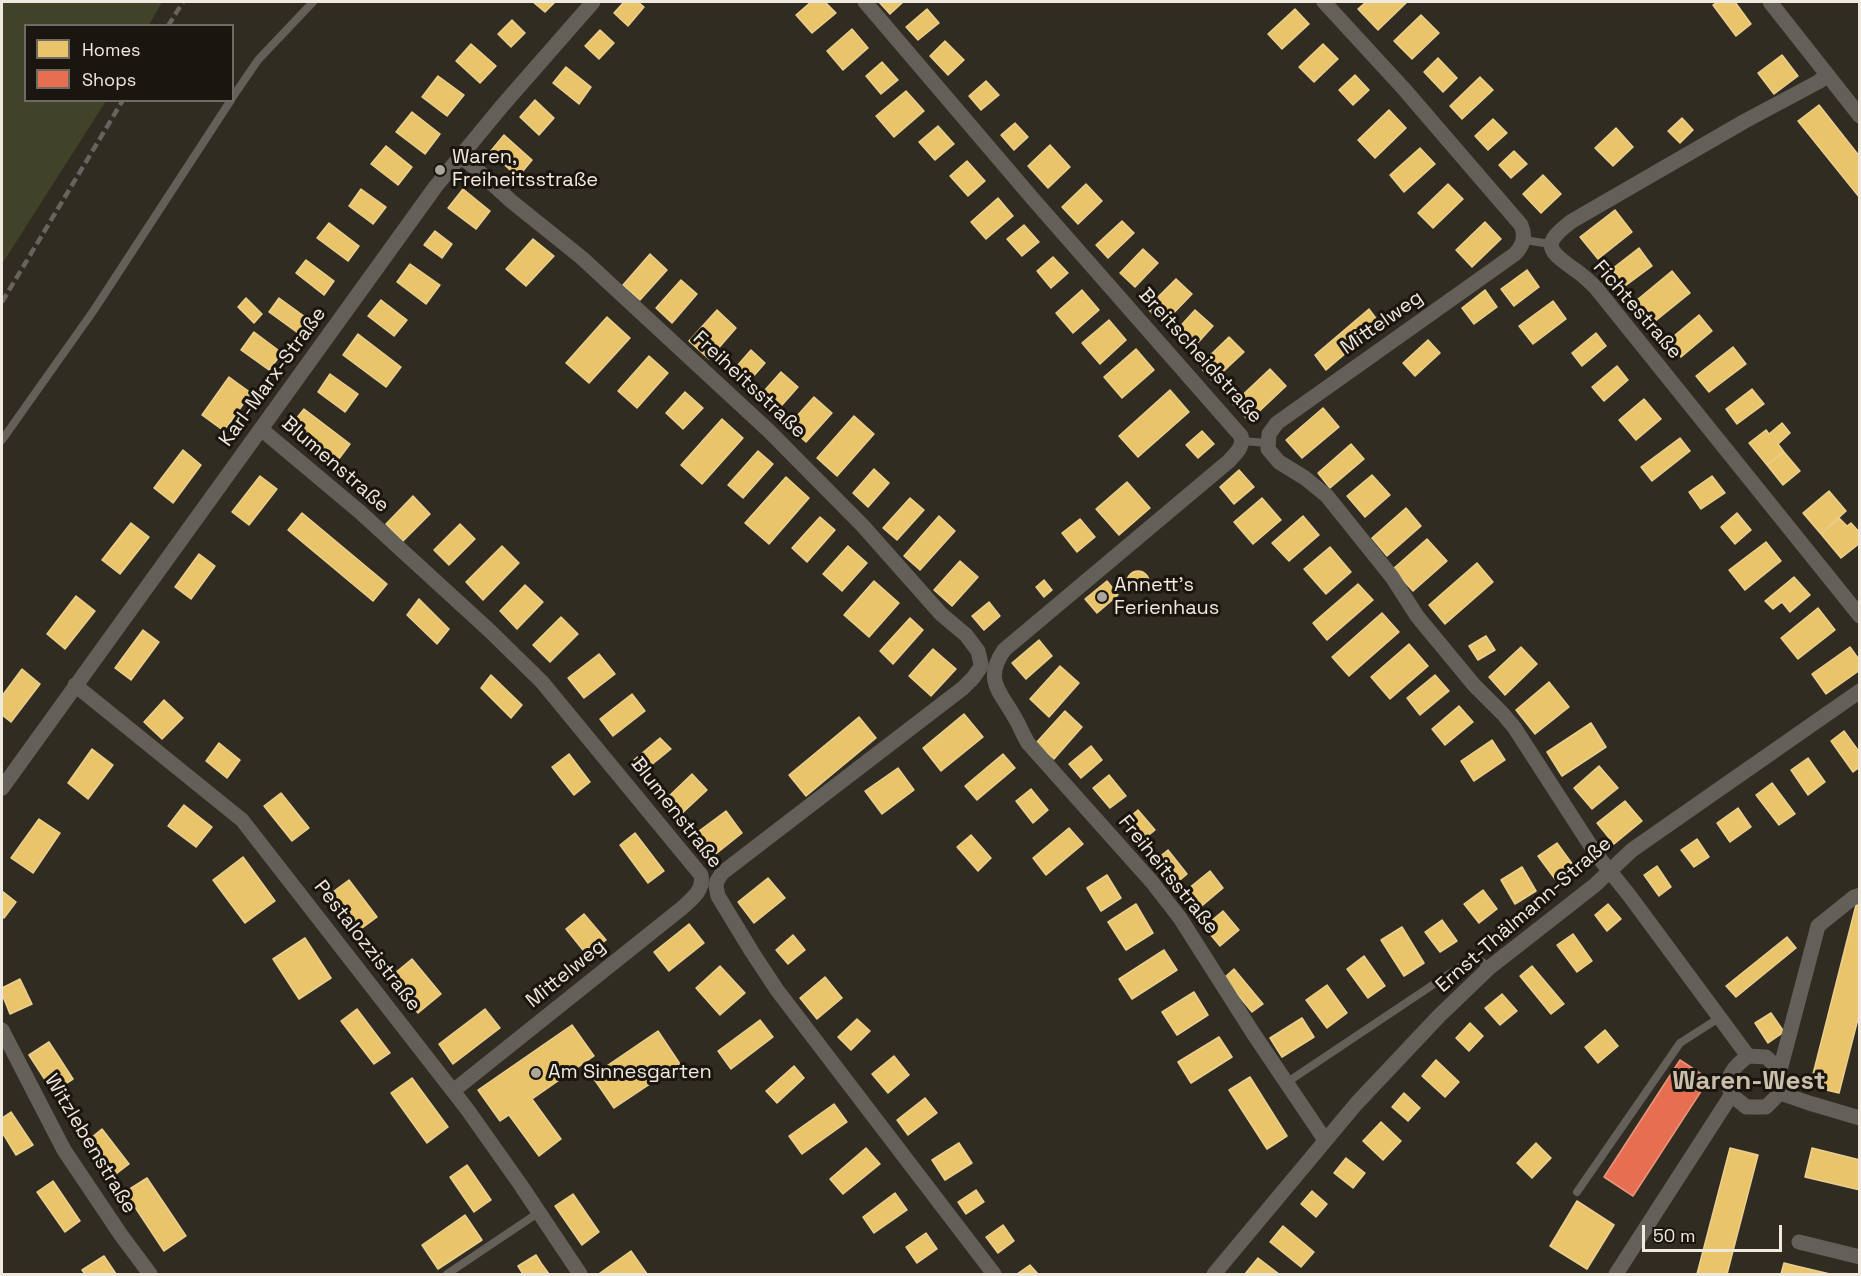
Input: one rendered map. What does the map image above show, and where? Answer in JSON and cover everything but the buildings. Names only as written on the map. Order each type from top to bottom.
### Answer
[{"type":"street","name":"Karl-Marx-Straße","points":[[2,788],[436,186],[593,2]]},
{"type":"street","name":"Breitscheidstraße","points":[[865,2],[1033,199],[1237,430],[1242,441]]},
{"type":"street","points":[[1324,2],[1404,89],[1521,225],[1524,240]]},
{"type":"street","points":[[1770,2],[1860,116]]},
{"type":"street","points":[[1551,244],[1557,234],[1572,221],[1828,75]]},
{"type":"street","name":"Freiheitsstraße","points":[[460,156],[591,266],[770,431],[863,526],[941,614],[966,635],[978,651],[996,688],[1028,743],[1152,882],[1180,918],[1325,1140]]},
{"type":"street","name":"Mittelweg","points":[[1267,443],[1276,423],[1515,254],[1524,240]]},
{"type":"street","name":"Fichtestraße","points":[[1551,244],[1558,258],[1596,288],[1860,616]]},
{"type":"street","name":"Blumenstraße","points":[[261,429],[360,512],[542,682],[699,871],[777,990],[994,1275]]},
{"type":"street","points":[[709,886],[722,873],[973,678],[987,670],[1004,650],[1229,461],[1240,449],[1242,441]]},
{"type":"street","name":"Breitscheidstraße","points":[[1267,443],[1274,458],[1311,482],[1327,496],[1392,577],[1417,616],[1474,685],[1514,727],[1596,854],[1748,1056]]},
{"type":"street","name":"Pestalozzistraße","points":[[75,685],[242,820],[453,1091],[520,1184],[580,1275]]},
{"type":"street","name":"Ernst-Thälmann-Straße","points":[[1214,1275],[1363,1096],[1489,968],[1595,885],[1632,850],[1860,691]]},
{"type":"street","name":"Mittelweg","points":[[453,1091],[709,886]]},
{"type":"street","points":[[1780,1070],[1766,1057],[1748,1056],[1733,1067],[1729,1081],[1732,1094],[1746,1107],[1766,1107],[1780,1093],[1780,1070],[1818,926],[1854,897],[1860,895]]},
{"type":"street","name":"Witzlebenstraße","points":[[2,1030],[64,1150],[120,1235],[150,1275]]},
{"type":"street","points":[[1780,1093],[1809,1104],[1860,1118]]},
{"type":"street","points":[[1616,1275],[1732,1094]]},
{"type":"street","points":[[1799,1242],[1860,1257]]},
{"type":"lane","points":[[234,96],[258,60],[313,2]]},
{"type":"lane","points":[[2,440],[94,310],[230,102]]},
{"type":"lane","points":[[1524,240],[1551,244]]},
{"type":"lane","name":"Breitscheidstraße","points":[[1242,441],[1267,443]]},
{"type":"lane","points":[[1286,1083],[1467,962],[1474,959],[1479,960],[1489,968]]},
{"type":"lane","points":[[1577,1192],[1680,1043],[1719,1018]]},
{"type":"lane","points":[[447,1275],[538,1213]]},
{"type":"green space","points":[[2,2],[162,2],[150,24],[24,24],[24,102],[105,102],[2,264]]},
{"type":"railway","points":[[169,24],[183,2]]},
{"type":"railway","points":[[2,302],[122,102]]},
{"type":"place","name":"Waren, Freiheitsstraße","points":[[440,170]]},
{"type":"place","name":"Annett's Ferienhaus","points":[[1102,597]]},
{"type":"place","name":"Am Sinnesgarten","points":[[536,1073]]},
{"type":"district","name":"Waren-West","points":[[1749,1082]]}]
